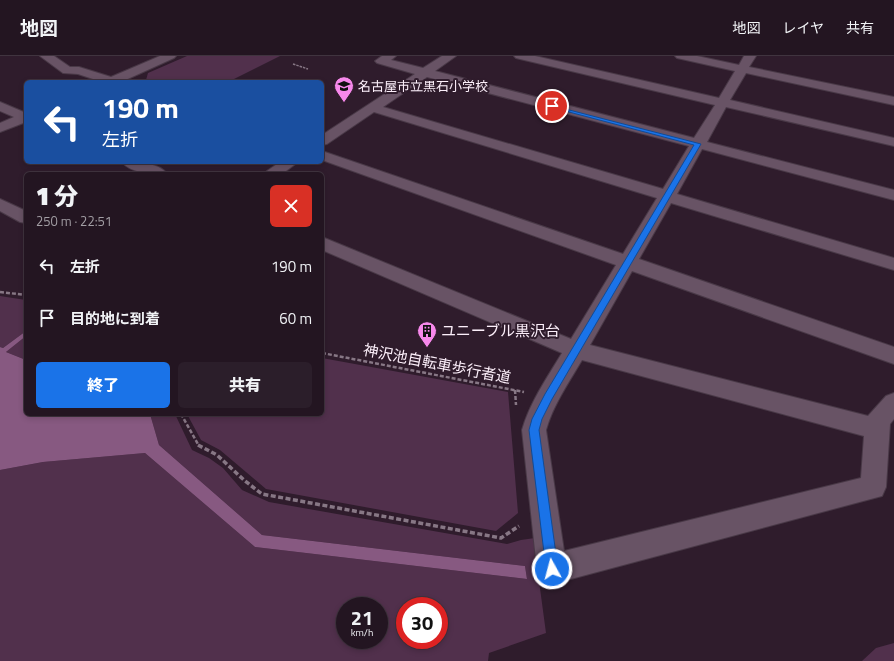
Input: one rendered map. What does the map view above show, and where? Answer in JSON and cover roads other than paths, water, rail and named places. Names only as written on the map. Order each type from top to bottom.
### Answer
[{"type":"street","points":[[46,56],[67,70],[79,71],[106,80]]},
{"type":"street","points":[[116,80],[170,56]]},
{"type":"street","points":[[390,56],[381,61],[894,195]]},
{"type":"street","points":[[324,140],[450,56]]},
{"type":"street","points":[[520,56],[894,142]]},
{"type":"street","points":[[681,56],[746,62],[894,102]]},
{"type":"street","points":[[746,62],[627,262],[548,397],[537,419],[534,430],[552,569],[873,488],[878,420],[894,403]]},
{"type":"street","points":[[0,106],[24,116]]},
{"type":"street","points":[[373,108],[894,264]]},
{"type":"street","points":[[0,128],[24,118]]},
{"type":"street","points":[[324,156],[894,356]]},
{"type":"street","points":[[135,164],[153,172]]},
{"type":"street","points":[[275,172],[287,164]]},
{"type":"street","points":[[0,204],[24,217]]},
{"type":"street","points":[[325,248],[576,350],[842,419],[878,430]]},
{"type":"place","name":"名古屋市立黒石小学校","points":[[344,103]]},
{"type":"place","name":"ユニーブル黒沢台","points":[[427,348]]}]
